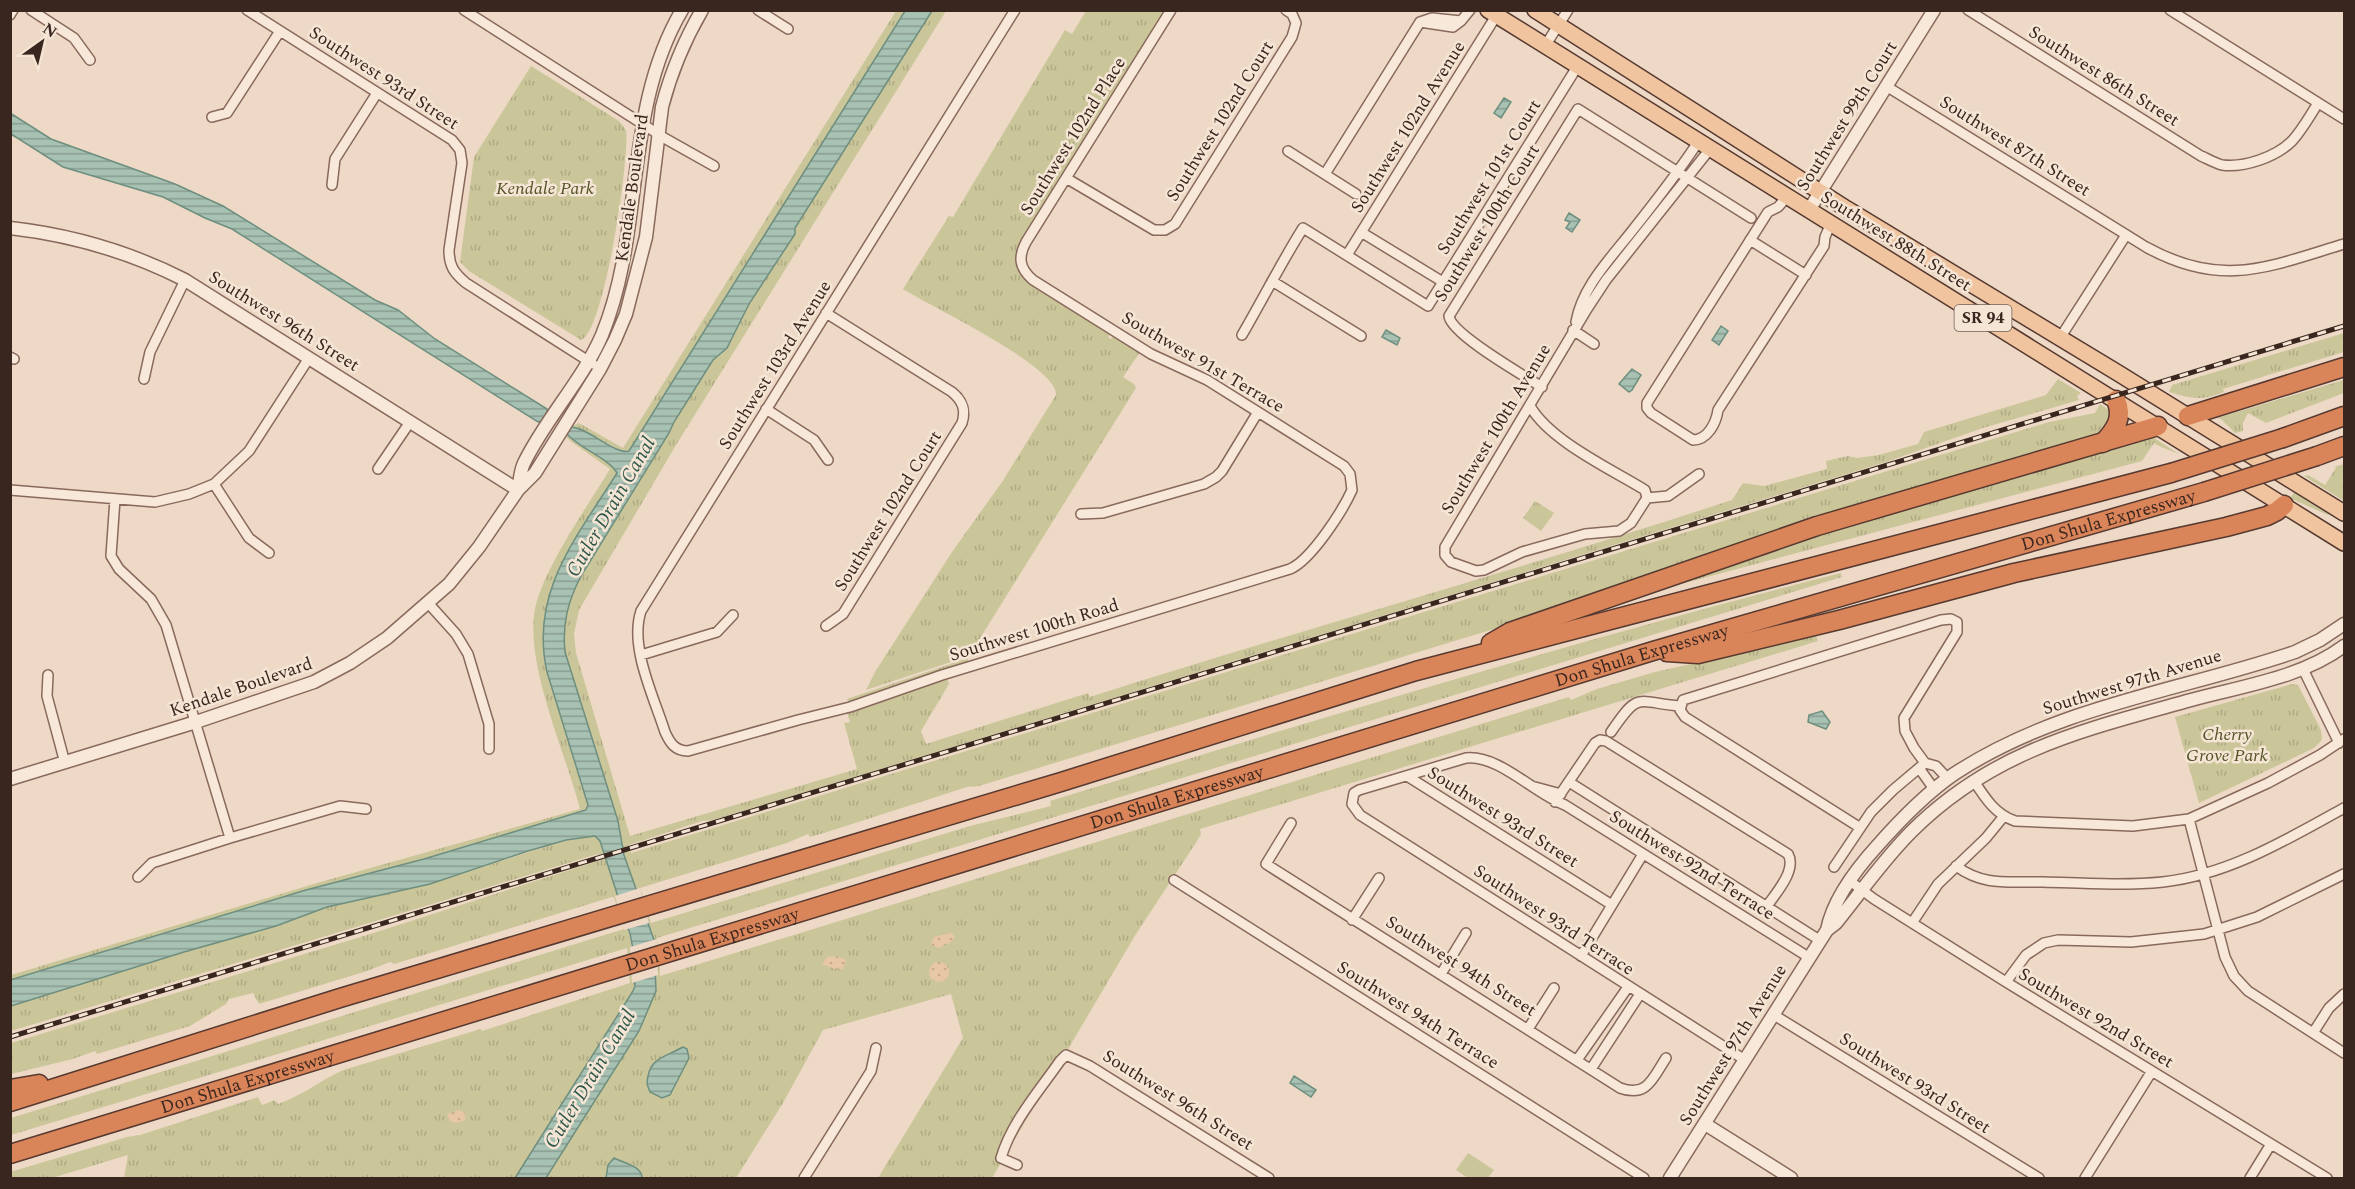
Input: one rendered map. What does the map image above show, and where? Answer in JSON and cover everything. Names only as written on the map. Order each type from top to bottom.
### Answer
[{"type":"highway","points":[[2188,416],[2344,367]]},
{"type":"highway","points":[[2103,443],[2113,432],[2118,421],[2119,407],[2116,400]]},
{"type":"highway","name":"Don Shula Expressway","points":[[10,1102],[340,998],[1061,782],[1472,655],[2171,473],[2283,438],[2344,416]]},
{"type":"highway","points":[[1472,655],[1510,632],[1726,556],[1913,496],[2158,426]]},
{"type":"highway","name":"Don Shula Expressway","points":[[10,1154],[1653,651],[2204,492],[2344,446]]},
{"type":"highway","points":[[1653,651],[1698,654],[1839,620],[2014,573],[2226,527],[2267,516],[2284,505]]},
{"type":"highway","points":[[10,1089],[91,1077]]},
{"type":"main road","name":"Southwest 88th Street","points":[[1534,10],[1564,15],[1820,192],[2344,513]]},
{"type":"main road","name":"Southwest 88th Street","points":[[1492,13],[2344,543]]},
{"type":"main road","points":[[2001,329],[2009,322],[2031,321]]},
{"type":"main road","points":[[2158,426],[2188,416]]},
{"type":"main road","points":[[2283,475],[2287,493],[2284,505]]},
{"type":"street","points":[[10,15],[14,10]]},
{"type":"street","points":[[31,10],[74,38],[90,60]]},
{"type":"street","name":"Southwest 93rd Street","points":[[247,10],[449,137],[460,150],[462,168],[449,250],[450,264],[456,274],[600,369]]},
{"type":"street","points":[[464,10],[658,134],[714,166]]},
{"type":"street","name":"Kendale Boulevard","points":[[518,489],[523,465],[589,361],[601,335],[618,285],[627,239],[643,124],[656,66],[682,10]]},
{"type":"street","name":"Kendale Boulevard","points":[[10,779],[268,699],[326,676],[387,638],[429,604],[449,584],[479,547],[518,489],[535,473],[600,369],[626,314],[646,237],[662,107],[671,73],[686,38],[702,10]]},
{"type":"street","points":[[758,10],[788,28]]},
{"type":"street","name":"Southwest 103rd Avenue","points":[[678,749],[671,743],[665,732],[641,656],[637,631],[642,609],[1015,10]]},
{"type":"street","name":"Southwest 102nd Place","points":[[1033,280],[1021,265],[1022,252],[1171,10]]},
{"type":"street","points":[[1325,174],[1420,22],[1452,27],[1461,21],[1470,10]]},
{"type":"street","name":"Southwest 99th Court","points":[[1809,210],[1934,10]]},
{"type":"street","name":"Southwest 86th Street","points":[[1968,10],[2201,156],[2224,165],[2257,160],[2283,148],[2298,133],[2318,103]]},
{"type":"street","points":[[2170,10],[2344,119]]},
{"type":"street","name":"Southwest 102nd Court","points":[[1066,178],[1154,230],[1166,230],[1175,224],[1293,37],[1296,23],[1289,12]]},
{"type":"street","name":"Southwest 102nd Avenue","points":[[1347,255],[1492,13]]},
{"type":"street","points":[[1545,46],[1564,15]]},
{"type":"street","points":[[212,117],[227,112],[280,31]]},
{"type":"street","name":"Southwest 101st Court","points":[[1347,255],[1428,306],[1577,66]]},
{"type":"street","name":"Southwest 87th Street","points":[[1886,86],[2126,235],[2160,255],[2181,263],[2205,270],[2230,272],[2269,267],[2344,244]]},
{"type":"street","points":[[332,185],[335,159],[377,93]]},
{"type":"street","name":"Southwest 100th Court","points":[[1542,387],[1475,343],[1451,324],[1449,317],[1450,310],[1578,109],[1683,175]]},
{"type":"street","name":"Southwest 100th Avenue","points":[[1647,498],[1631,523],[1619,531],[1585,534],[1522,552],[1484,570],[1476,571],[1451,562],[1445,555],[1446,547],[1574,329],[1606,279],[1704,145]]},
{"type":"street","points":[[1288,151],[1356,194]]},
{"type":"street","points":[[1683,175],[1751,218]]},
{"type":"street","points":[[1787,197],[1778,207],[1768,212],[1647,403],[1647,408],[1651,413],[1693,440],[1701,439],[1706,435],[1717,418],[1718,410],[1824,246],[1831,223]]},
{"type":"street","name":"Southwest 96th Street","points":[[10,228],[92,243],[148,263],[185,280],[518,489]]},
{"type":"street","points":[[1242,335],[1303,228],[1347,255]]},
{"type":"street","points":[[1361,232],[1443,282]]},
{"type":"street","points":[[2060,338],[2126,235]]},
{"type":"street","points":[[1750,240],[1806,275]]},
{"type":"street","points":[[144,379],[150,352],[185,280]]},
{"type":"street","name":"Southwest 91st Terrace","points":[[1033,280],[1151,354],[1207,380],[1341,464],[1351,478]]},
{"type":"street","points":[[1272,281],[1361,336]]},
{"type":"street","name":"Southwest 102nd Court","points":[[826,313],[952,392],[963,405],[962,423],[843,614],[826,626]]},
{"type":"street","points":[[1574,329],[1594,344]]},
{"type":"street","points":[[10,490],[155,502],[189,494],[214,484],[249,451],[309,358]]},
{"type":"street","points":[[1530,406],[1535,415],[1561,439],[1645,490],[1647,498],[1668,496],[1699,474]]},
{"type":"street","points":[[766,409],[814,440],[828,460]]},
{"type":"street","points":[[1081,514],[1103,513],[1209,482],[1222,471],[1258,412]]},
{"type":"street","points":[[378,469],[410,422]]},
{"type":"street","name":"Southwest 100th Road","points":[[678,749],[688,752],[850,707],[942,675],[1290,570],[1302,563],[1314,549],[1351,493],[1351,478]]},
{"type":"street","points":[[214,484],[249,538],[269,553]]},
{"type":"street","points":[[115,499],[111,556],[119,569],[151,599],[170,635],[230,838]]},
{"type":"street","points":[[429,604],[456,634],[468,654],[489,724],[489,748]]},
{"type":"street","points":[[641,656],[717,632],[733,615]]},
{"type":"street","points":[[1859,827],[1685,717],[1680,706],[1683,700],[1941,620],[1951,619],[1957,622],[1957,632],[1904,718],[1909,740],[1934,789]]},
{"type":"street","name":"Southwest 97th Avenue","points":[[1824,935],[1829,919],[1850,881],[1882,841],[1934,789],[1965,767],[2025,735],[2083,713],[2295,652],[2320,640],[2344,624]]},
{"type":"street","name":"Southwest 97th Avenue","points":[[1670,1179],[1824,935],[1912,831],[1943,803],[1974,781],[2022,753],[2087,729],[2303,669],[2344,646]]},
{"type":"street","points":[[1965,767],[1990,804],[2004,816],[2021,822],[2113,826],[2153,825],[2189,819],[2268,783],[2342,741],[2295,652]]},
{"type":"street","points":[[48,675],[46,696],[65,763]]},
{"type":"street","points":[[1611,732],[1627,709],[1635,703],[1647,701],[1680,706]]},
{"type":"street","points":[[2083,713],[2087,729]]},
{"type":"street","points":[[1558,798],[1598,741],[1609,743],[1785,852],[1791,860],[1790,869],[1767,906]]},
{"type":"street","name":"Southwest 92nd Terrace","points":[[1352,800],[1354,793],[1359,790],[1466,758],[1480,758],[1558,798],[1565,805],[1810,958]]},
{"type":"street","points":[[1834,867],[1859,827],[1882,801],[1922,765],[1936,766],[1948,779]]},
{"type":"street","name":"Southwest 93rd Street","points":[[1407,776],[1612,905]]},
{"type":"street","points":[[1569,782],[1767,906],[1824,935]]},
{"type":"street","name":"Southwest 93rd Terrace","points":[[1352,800],[1353,807],[1360,815],[1745,1060]]},
{"type":"street","points":[[138,877],[153,863],[230,838],[340,806],[366,809]]},
{"type":"street","points":[[1956,866],[1974,878],[2001,882],[2133,884],[2162,882],[2202,874],[2253,855],[2344,808]]},
{"type":"street","points":[[1912,923],[1932,891],[1986,838],[2004,816]]},
{"type":"street","points":[[2189,819],[2202,874],[2230,970],[2238,982],[2253,995],[2344,1053]]},
{"type":"street","name":"Southwest 94th Street","points":[[1291,823],[1266,864],[1620,1088],[1630,1091],[1640,1090],[1650,1083],[1666,1058]]},
{"type":"street","points":[[1581,956],[1643,854]]},
{"type":"street","points":[[2006,982],[2026,955],[2038,946],[2051,941],[2131,942],[2178,938],[2218,931],[2257,917],[2344,874]]},
{"type":"street","points":[[1352,920],[1379,878]]},
{"type":"street","name":"Southwest 94th Terrace","points":[[1174,880],[1644,1179]]},
{"type":"street","name":"Southwest 92nd Street","points":[[1850,881],[2006,982],[2327,1179]]},
{"type":"street","points":[[1441,974],[1466,933]]},
{"type":"street","points":[[1577,1060],[1628,987]]},
{"type":"street","points":[[1528,1029],[1554,988]]},
{"type":"street","points":[[1591,1069],[1640,994]]},
{"type":"street","points":[[2313,1034],[2329,1008],[2344,994]]},
{"type":"street","name":"Southwest 93rd Street","points":[[1774,1015],[2039,1179]]},
{"type":"street","points":[[804,1179],[872,1071],[876,1048]]},
{"type":"street","name":"Southwest 96th Street","points":[[1017,1166],[1001,1158],[1003,1150],[1022,1116],[1066,1054],[1090,1066],[1269,1179]]},
{"type":"street","points":[[2085,1179],[2152,1071]]},
{"type":"street","points":[[1704,1124],[1791,1179]]},
{"type":"street","points":[[2250,1179],[2271,1144]]},
{"type":"green space","points":[[896,11],[905,11],[629,451],[618,449],[586,432],[571,427],[579,423],[623,448]]},
{"type":"green space","points":[[932,11],[946,11],[676,445],[579,610],[574,634],[576,653],[630,836],[857,769],[844,723],[850,722],[847,713],[947,678],[949,684],[921,731],[926,744],[1088,693],[1090,697],[1652,526],[1732,500],[1743,483],[1764,486],[1827,469],[1826,461],[1848,456],[1857,458],[1879,455],[1918,444],[1924,432],[2046,395],[2058,379],[2081,393],[2077,396],[2079,400],[1983,428],[1886,462],[812,790],[713,820],[702,821],[629,845],[631,853],[2049,422],[2095,413],[2100,404],[2113,413],[2109,431],[1563,608],[979,786],[967,787],[824,833],[810,837],[808,834],[787,843],[640,888],[651,923],[970,826],[1051,806],[1050,801],[1444,682],[1841,573],[1842,577],[657,938],[660,976],[1569,697],[1571,700],[1597,689],[1655,672],[1816,636],[1818,641],[1200,829],[1201,834],[1197,841],[1136,934],[992,1178],[878,1178],[963,1038],[951,994],[823,1030],[783,1103],[736,1178],[124,1178],[128,1155],[52,1178],[11,1178],[10,1172],[140,1135],[258,1097],[262,1105],[275,1100],[278,1104],[343,1070],[481,1029],[482,1031],[630,983],[627,948],[11,1135],[11,1118],[624,929],[614,897],[612,897],[394,964],[390,962],[259,1004],[253,993],[229,999],[226,1004],[190,1026],[97,1054],[95,1051],[73,1059],[11,1074],[11,1043],[367,935],[601,860],[598,854],[11,1031],[11,1006],[276,926],[327,907],[430,884],[566,840],[592,836],[599,838],[604,851],[630,936],[635,975],[634,988],[625,1004],[656,991],[654,940],[624,855],[618,821],[565,652],[564,632],[569,604],[581,576],[674,422],[713,360],[727,348],[749,304],[795,234],[795,228]]},
{"type":"green space","points":[[1086,11],[1165,11],[1021,243],[1016,260],[1021,274],[1030,283],[1111,333],[1108,337],[1111,339],[1114,335],[1140,352],[1123,377],[1136,388],[969,656],[866,690],[875,672],[952,552],[1002,482],[1056,395],[1051,383],[1015,353],[903,289],[949,216],[953,217],[1065,30],[1072,34]]},
{"type":"green space","name":"Kendale Park","points":[[531,66],[619,121],[626,130],[624,173],[614,243],[598,308],[590,330],[581,340],[469,271],[460,262],[474,157]]},
{"type":"green space","points":[[2344,333],[2344,352],[2223,389],[2224,392],[2209,397],[2191,397],[2169,392],[2172,385]]},
{"type":"green space","points":[[2344,380],[2344,393],[2266,423],[2248,413],[2243,423],[2243,431],[2235,433],[2217,418]]},
{"type":"green space","points":[[567,434],[607,462],[617,473],[560,566],[545,616],[543,643],[547,672],[588,805],[586,810],[424,859],[306,890],[11,980],[11,975],[317,883],[580,809],[539,676],[533,623],[537,601],[551,568],[610,469],[573,443],[567,438]]},
{"type":"green space","points":[[2148,434],[2179,454],[2154,443],[2142,461],[1651,592],[1665,581]]},
{"type":"green space","points":[[2344,464],[2344,501],[2304,476],[2308,475],[2325,485],[2336,468],[2334,467]]},
{"type":"green space","points":[[2294,492],[2329,514],[2292,499]]},
{"type":"green space","points":[[1535,501],[1554,513],[1541,531],[1523,518]]},
{"type":"green space","points":[[968,658],[968,663],[849,704],[847,699]]},
{"type":"green space","name":"Cherry Grove Park","points":[[2292,684],[2298,685],[2321,730],[2322,740],[2314,748],[2199,803],[2175,717]]},
{"type":"green space","points":[[1468,1153],[1494,1170],[1488,1178],[1468,1178],[1456,1170]]},
{"type":"sand","points":[[951,933],[955,937],[951,942],[939,948],[931,945],[934,937]]},
{"type":"sand","points":[[836,956],[846,960],[843,969],[835,969],[822,964],[827,957]]},
{"type":"sand","points":[[939,962],[946,965],[949,972],[946,979],[939,982],[932,979],[929,972],[932,965]]},
{"type":"sand","points":[[459,1110],[465,1113],[465,1120],[456,1123],[450,1121],[447,1114]]},
{"type":"water","name":"Cutler Drain Canal","points":[[905,11],[932,11],[795,228],[795,234],[749,304],[727,348],[713,360],[674,422],[581,576],[569,604],[564,632],[565,652],[618,821],[624,855],[654,940],[656,991],[639,1031],[546,1178],[515,1178],[635,986],[630,934],[600,841],[595,836],[566,840],[528,851],[430,884],[327,907],[276,926],[11,1006],[10,980],[306,890],[424,859],[586,810],[588,805],[547,672],[543,643],[545,616],[560,566],[617,473],[607,462],[567,434],[571,427],[578,428],[617,449],[629,451]]},
{"type":"water","points":[[1504,98],[1511,102],[1501,118],[1494,113]]},
{"type":"water","points":[[10,113],[51,139],[175,184],[223,206],[375,300],[398,310],[435,339],[547,409],[547,415],[544,420],[538,422],[232,229],[163,197],[63,167],[11,134]]},
{"type":"water","points":[[1569,213],[1580,220],[1572,232],[1566,228],[1570,222],[1565,220]]},
{"type":"water","points":[[1721,326],[1728,331],[1719,345],[1712,340]]},
{"type":"water","points":[[1386,330],[1400,338],[1397,345],[1382,337]]},
{"type":"water","points":[[1632,369],[1641,375],[1629,392],[1619,384]]},
{"type":"water","points":[[1822,711],[1830,722],[1826,729],[1808,722],[1809,715]]},
{"type":"water","points":[[683,1047],[687,1049],[689,1058],[670,1095],[662,1098],[650,1092],[647,1084],[650,1069],[658,1060]]},
{"type":"water","points":[[1294,1076],[1316,1090],[1311,1097],[1290,1083]]},
{"type":"water","points":[[614,1158],[636,1168],[642,1178],[606,1178],[608,1165]]},
{"type":"pier","points":[[640,888],[649,923],[624,930],[615,896]]},
{"type":"pier","points":[[657,939],[658,975],[632,983],[630,947]]},
{"type":"railway","points":[[10,1037],[2344,326]]}]
